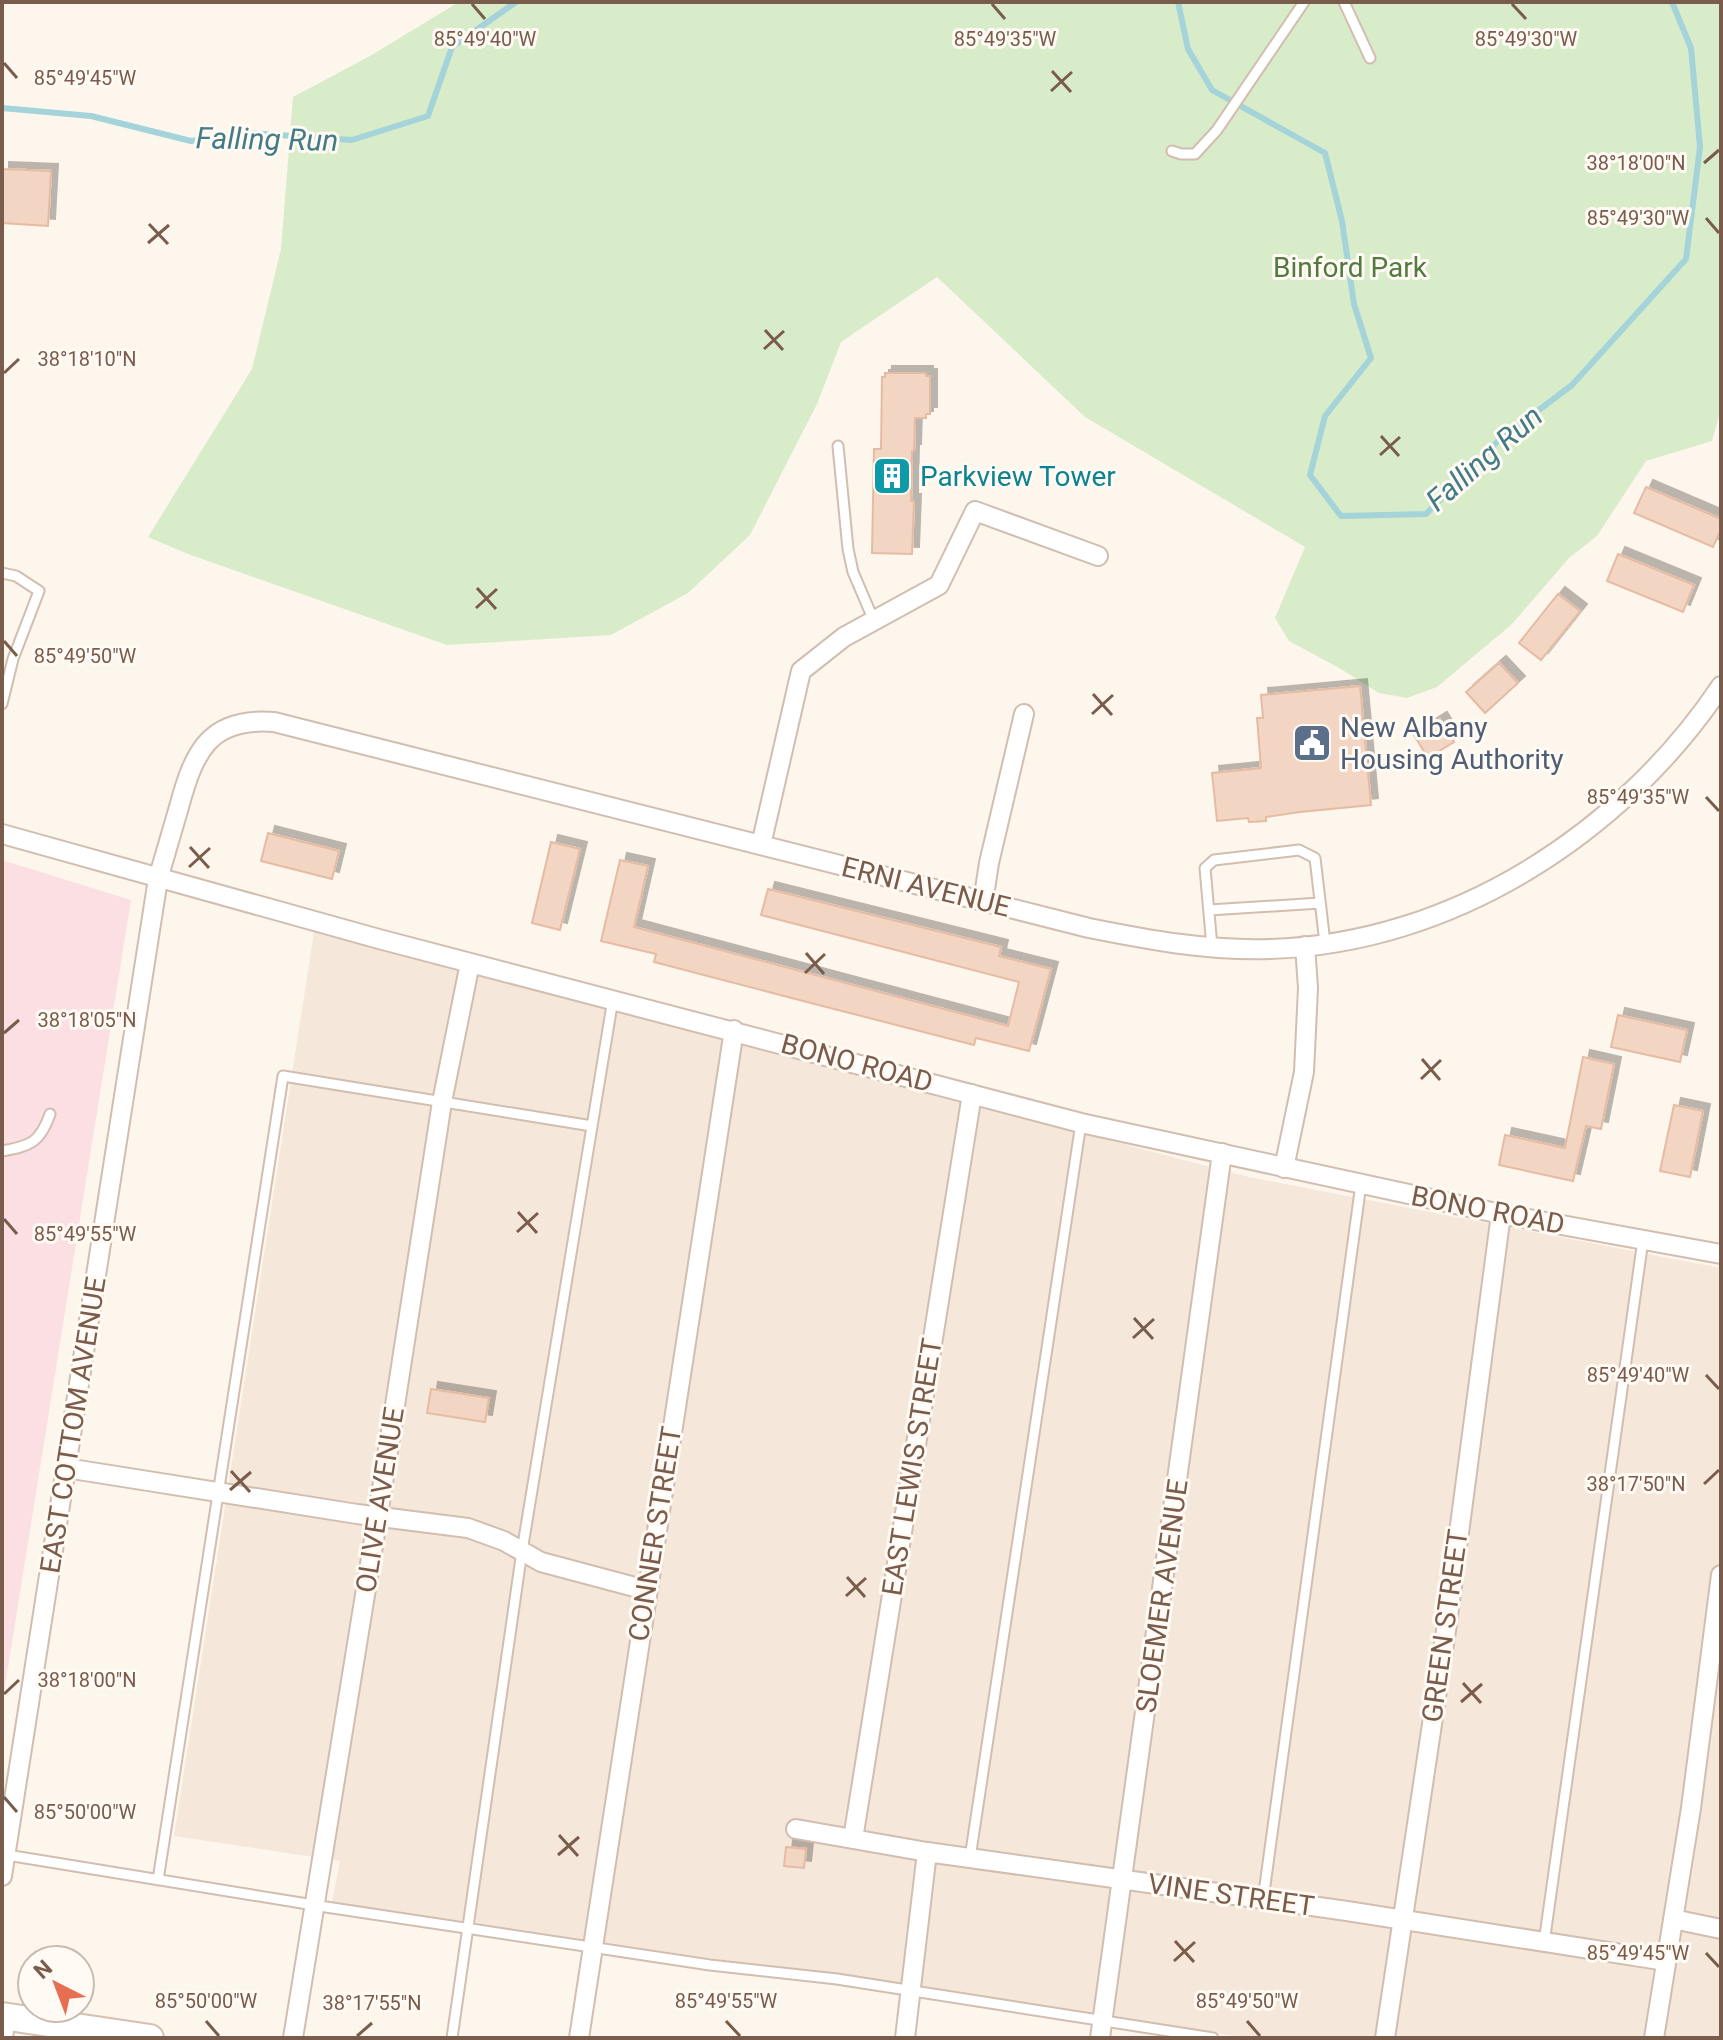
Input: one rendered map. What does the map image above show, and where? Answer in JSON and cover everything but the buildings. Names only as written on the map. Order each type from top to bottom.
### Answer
[{"type":"main road","points":[[4,2023],[150,2038]]},
{"type":"street","points":[[761,845],[801,671],[844,637],[939,585],[975,511],[1098,556]]},
{"type":"street","name":"ERNI AVENUE","points":[[158,879],[190,769],[199,753],[209,739],[224,728],[258,721],[274,722],[534,786],[1089,928],[1158,942],[1212,948],[1305,946],[1377,934],[1412,924],[1454,908],[1517,877],[1578,836],[1632,791],[1682,738],[1721,686]]},
{"type":"street","points":[[983,902],[989,863],[1024,714]]},
{"type":"street","name":"BONO ROAD","points":[[2,834],[470,963],[1081,1123],[1501,1214],[1721,1254]]},
{"type":"street","name":"EAST COTTOM AVENUE","points":[[2,1876],[158,879]]},
{"type":"street","points":[[1284,1168],[1304,1072],[1308,988],[1305,946]]},
{"type":"street","name":"OLIVE AVENUE","points":[[293,2038],[442,1102],[470,963]]},
{"type":"street","name":"CONNER STREET","points":[[579,2038],[734,1030]]},
{"type":"street","name":"EAST LEWIS STREET","points":[[853,1839],[972,1094]]},
{"type":"street","name":"SLOEMER AVENUE","points":[[1101,2030],[1222,1153]]},
{"type":"street","name":"GREEN STREET","points":[[1385,2038],[1447,1624],[1501,1214]]},
{"type":"street","points":[[66,1468],[468,1528],[504,1541],[541,1562],[646,1590]]},
{"type":"street","points":[[1654,2038],[1691,1808],[1721,1575]]},
{"type":"street","name":"VINE STREET","points":[[796,1829],[927,1852],[1666,1961]]},
{"type":"street","points":[[905,2038],[927,1852]]},
{"type":"street","points":[[1673,1919],[1721,1929]]},
{"type":"lane","points":[[1172,151],[1195,154],[1227,115],[1304,2]]},
{"type":"lane","points":[[1344,2],[1370,58]]},
{"type":"lane","points":[[838,446],[848,549],[853,572],[874,621]]},
{"type":"lane","points":[[2,573],[16,576],[39,591],[13,659],[2,704]]},
{"type":"lane","points":[[2,654],[13,659]]},
{"type":"lane","points":[[1212,948],[1205,868],[1214,860],[1299,850],[1315,858],[1325,943]]},
{"type":"lane","points":[[1209,910],[1320,903]]},
{"type":"lane","points":[[452,2038],[522,1551],[613,999]]},
{"type":"lane","points":[[158,1880],[283,1076],[592,1126]]},
{"type":"lane","points":[[2,1151],[28,1146],[44,1131],[50,1114]]},
{"type":"lane","points":[[970,1858],[1081,1123]]},
{"type":"lane","points":[[1263,1900],[1361,1184]]},
{"type":"lane","points":[[1544,1943],[1643,1240]]},
{"type":"lane","points":[[7,1855],[314,1906],[710,1965],[837,1979],[1101,2030],[1213,2038]]},
{"type":"shaded area","points":[[2,860],[131,900],[2,1705]]},
{"type":"shaded area","points":[[314,932],[1249,1177],[1721,1268],[1721,2038],[1247,2038],[332,1902],[340,1861],[174,1836]]},
{"type":"green space","name":"Binford Park","points":[[459,2],[1721,2],[1721,409],[1712,441],[1646,461],[1597,536],[1569,558],[1511,625],[1437,687],[1407,698],[1379,693],[1289,641],[1275,618],[1305,547],[1085,417],[937,277],[841,342],[817,404],[750,535],[688,593],[611,635],[447,645],[188,554],[148,537],[252,369],[281,249],[293,97],[370,56]]},
{"type":"waterway","name":"Falling Run","points":[[2,108],[91,116],[191,141],[250,133],[352,140],[428,116],[452,47],[516,2]]},
{"type":"waterway","name":"Falling Run","points":[[1178,2],[1188,49],[1212,90],[1325,153],[1342,221],[1354,304],[1371,358],[1325,416],[1310,475],[1341,516],[1426,514],[1499,440],[1572,385],[1686,259],[1700,147],[1691,48],[1672,2]]},
{"type":"place","name":"Parkview Tower","points":[[892,476]]},
{"type":"place","name":"New Albany Housing Authority","points":[[1312,743]]}]
